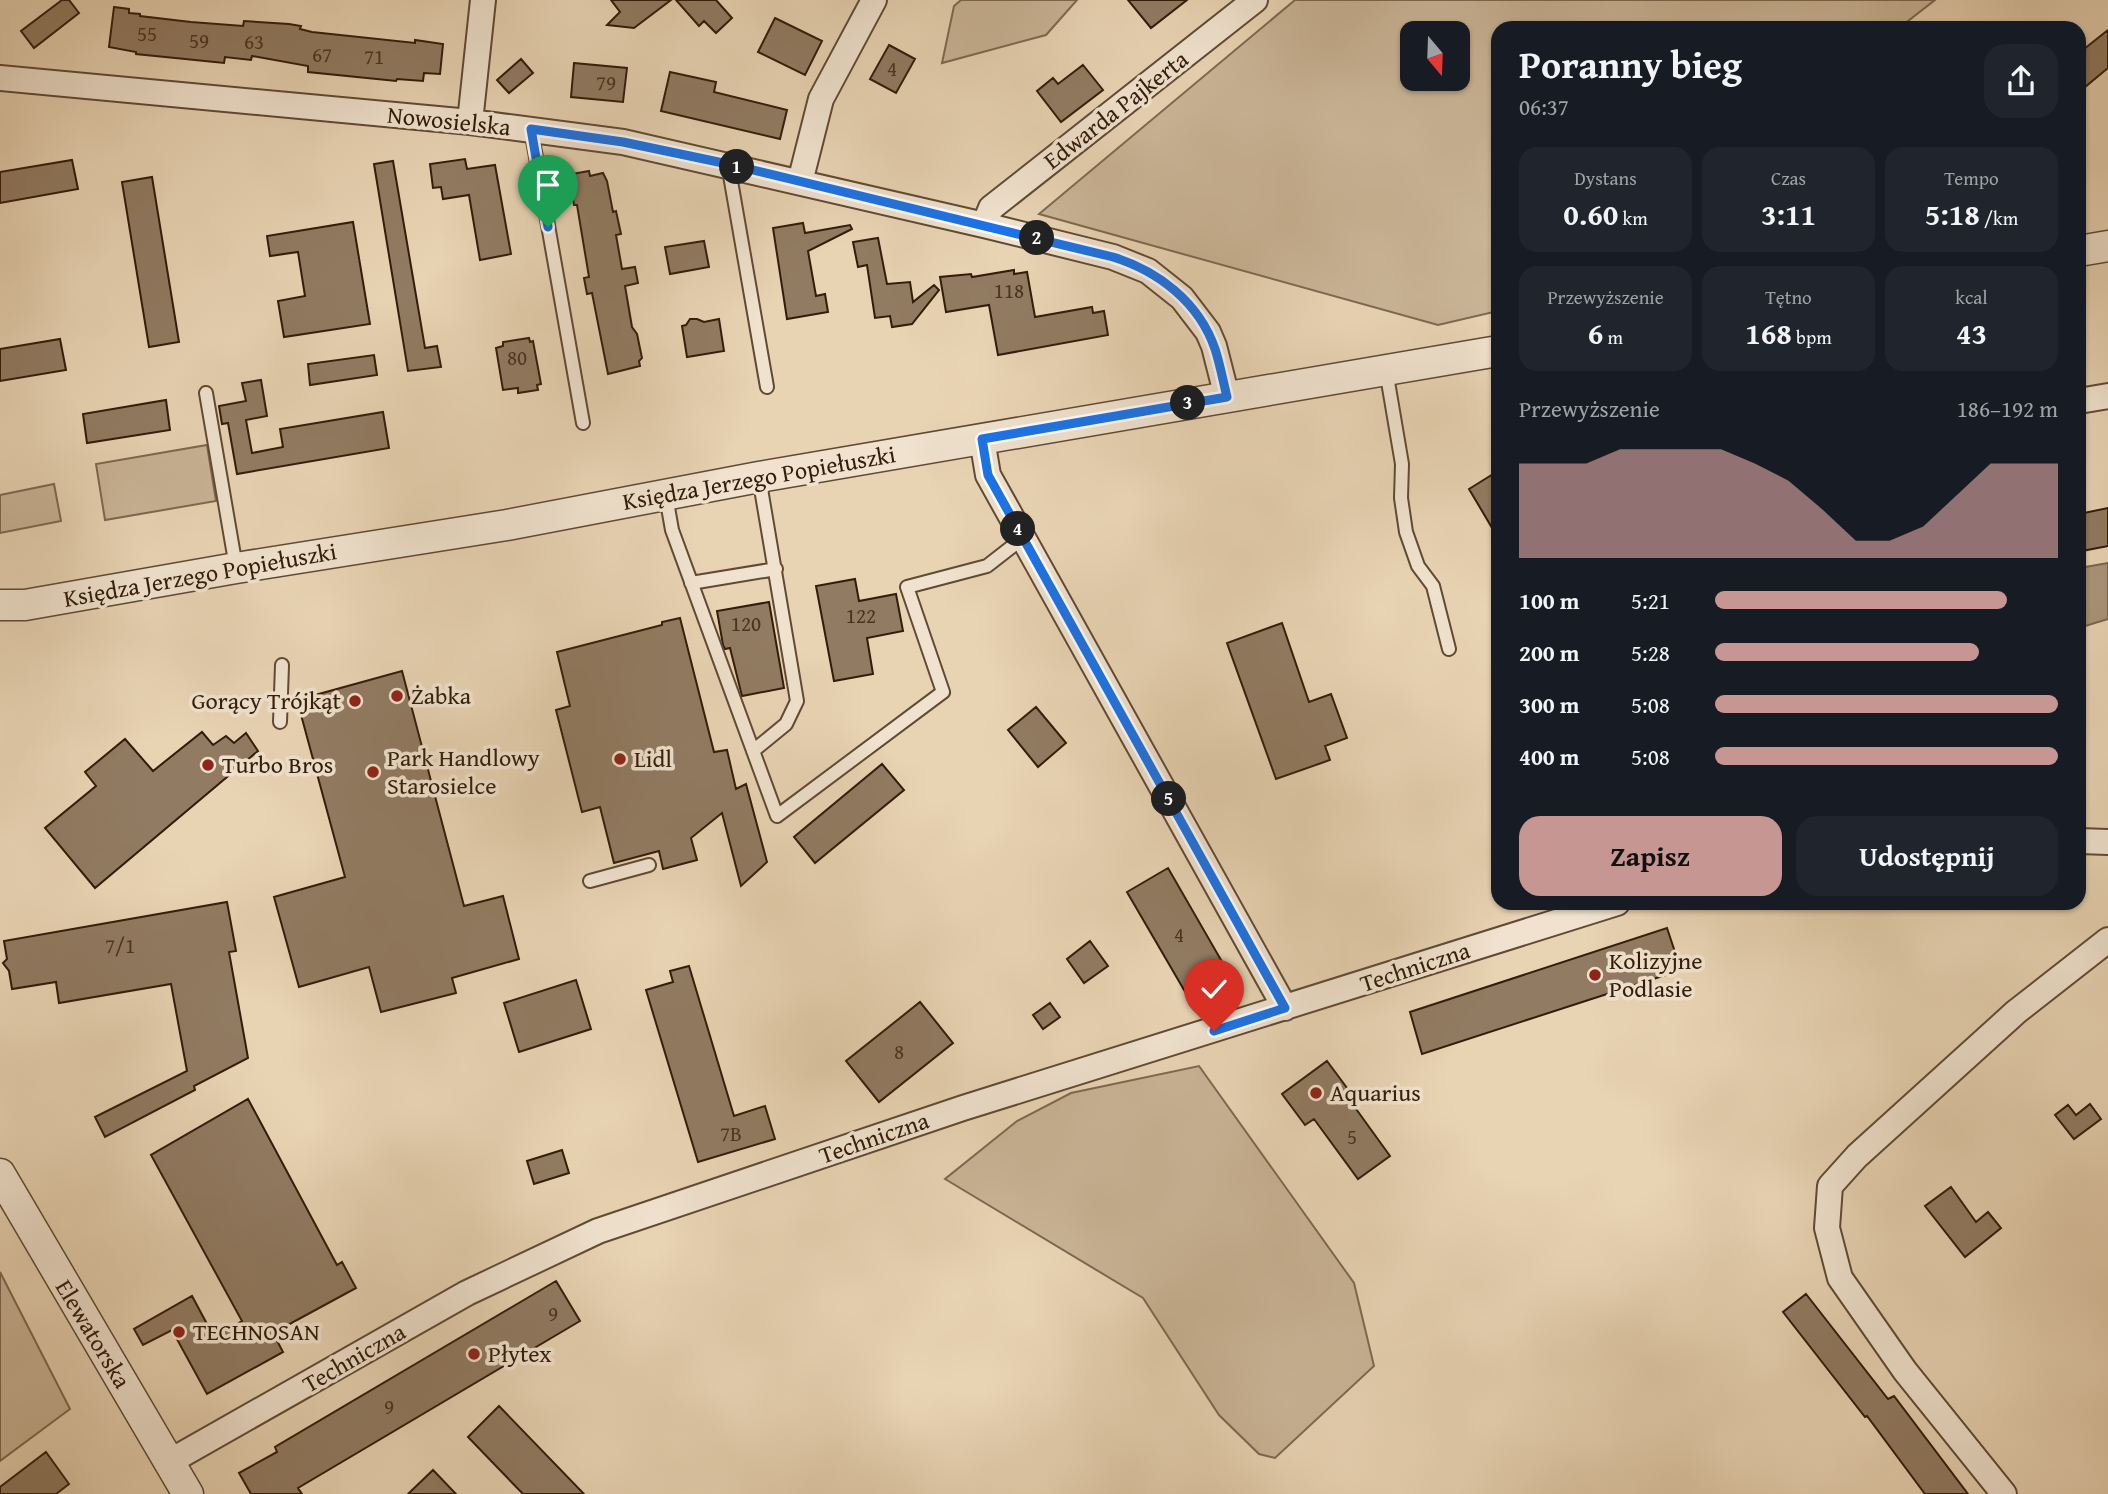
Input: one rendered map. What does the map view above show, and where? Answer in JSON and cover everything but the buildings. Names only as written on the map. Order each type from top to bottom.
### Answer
[{"type":"street","points":[[470,122],[483,0]]},
{"type":"street","points":[[800,182],[821,99],[874,0]]},
{"type":"street","name":"Edwarda Pajkerta","points":[[984,225],[991,208],[1255,0]]},
{"type":"street","name":"Nowosielska","points":[[0,78],[470,122],[623,142],[728,164],[1113,257],[1157,276],[1182,298],[1208,332],[1227,397]]},
{"type":"street","points":[[2086,250],[2108,246]]},
{"type":"street","name":"Księdza Jerzego Popiełuszki","points":[[8,608],[507,525],[759,477],[1386,370],[1491,358]]},
{"type":"street","points":[[2086,400],[2108,396]]},
{"type":"street","points":[[982,439],[988,475],[1285,1008]]},
{"type":"street","points":[[2086,841],[2108,842]]},
{"type":"street","name":"Techniczna","points":[[169,1462],[467,1293],[598,1231],[963,1108],[1595,910]]},
{"type":"street","points":[[2004,1494],[1905,1371],[1840,1278],[1826,1228],[1830,1186],[1857,1156],[2016,1012],[2108,940]]},
{"type":"street","name":"Elewatorska","points":[[0,1174],[188,1494]]},
{"type":"lane","points":[[531,129],[583,423]]},
{"type":"lane","points":[[728,164],[767,387]]},
{"type":"lane","points":[[1386,370],[1402,464],[1401,498],[1406,533],[1418,566],[1433,586],[1450,649]]},
{"type":"lane","points":[[206,393],[236,568]]},
{"type":"lane","points":[[753,751],[786,724],[797,701],[759,477]]},
{"type":"lane","points":[[666,495],[672,530],[777,816],[943,692],[907,587],[987,566],[1023,538]]},
{"type":"lane","points":[[691,583],[776,569]]},
{"type":"lane","points":[[280,722],[282,665]]},
{"type":"lane","points":[[590,881],[649,865]]},
{"type":"shaded area","points":[[961,0],[1077,0],[1046,35],[942,63],[954,6]]},
{"type":"shaded area","points":[[1295,0],[1935,0],[1908,21],[1491,21],[1491,313],[1438,325],[1039,214]]},
{"type":"shaded area","points":[[207,445],[216,501],[105,520],[96,464]]},
{"type":"shaded area","points":[[54,484],[61,521],[0,533],[0,495]]},
{"type":"shaded area","points":[[2108,563],[2108,619],[2086,626],[2086,567]]},
{"type":"shaded area","points":[[1199,1066],[1354,1283],[1374,1366],[1275,1458],[1259,1454],[1219,1415],[1143,1298],[945,1179],[1017,1121],[1071,1093]]},
{"type":"shaded area","points":[[0,1272],[70,1409],[0,1461]]},
{"type":"place","name":"Żabka","points":[[397,696]]},
{"type":"place","name":"Gorący Trójkąt","points":[[355,701]]},
{"type":"place","name":"Lidl","points":[[620,759]]},
{"type":"place","name":"Turbo Bros","points":[[208,765]]},
{"type":"place","name":"Park Handlowy Starosielce","points":[[373,772]]},
{"type":"place","name":"Kolizyjne Podlasie","points":[[1595,975]]},
{"type":"place","name":"Aquarius","points":[[1316,1093]]},
{"type":"place","name":"TECHNOSAN","points":[[179,1332]]},
{"type":"place","name":"Płytex","points":[[474,1354]]},
{"type":"route","points":[[548,227],[531,129],[623,142],[728,164],[1113,257],[1148,271],[1170,286],[1196,314],[1214,346],[1227,397],[982,439],[988,475],[1285,1008],[1214,1031]]}]
